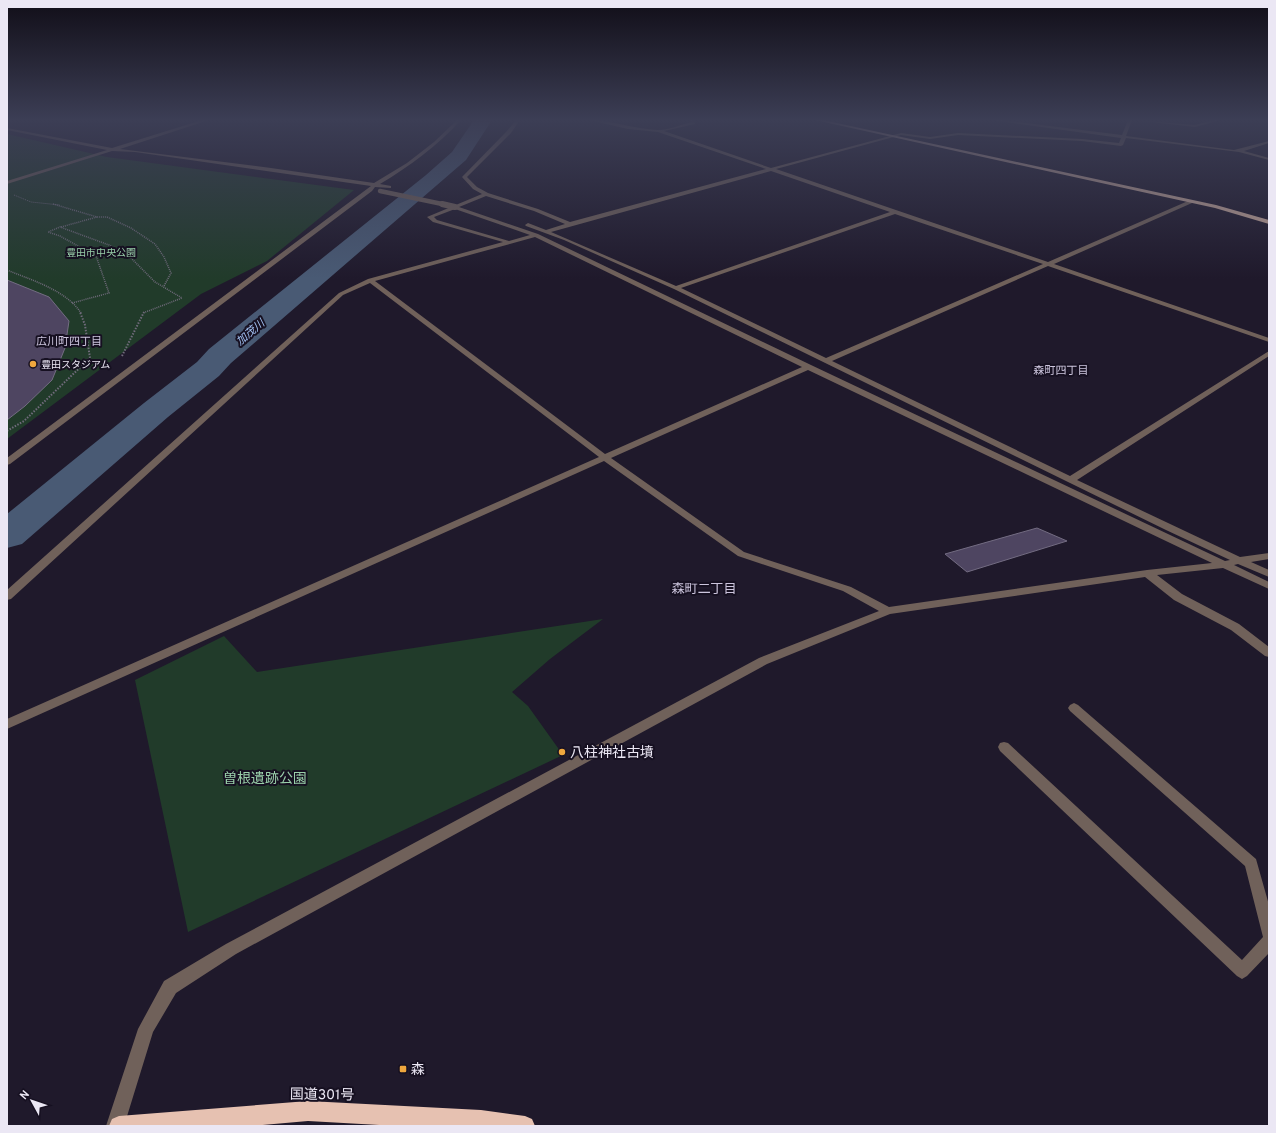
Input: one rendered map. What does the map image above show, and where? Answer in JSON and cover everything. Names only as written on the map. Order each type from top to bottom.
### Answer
[{"type":"highway","name":"国道301号","points":[[119,1126],[308,1111],[481,1120],[524,1126]]},
{"type":"main road","points":[[1056,173],[1190,202],[1269,222]]},
{"type":"street","points":[[7,183],[40,173]]},
{"type":"street","points":[[291,173],[491,213]]},
{"type":"street","points":[[7,462],[371,188],[394,173]]},
{"type":"street","points":[[468,173],[464,177],[477,189],[486,194],[536,210],[570,224]]},
{"type":"street","points":[[548,231],[758,173]]},
{"type":"street","points":[[778,173],[1269,340]]},
{"type":"street","points":[[293,179],[371,188],[389,187],[458,206],[536,235],[808,367],[1269,586]]},
{"type":"street","points":[[486,194],[430,217],[435,221],[508,242]]},
{"type":"street","points":[[826,361],[1190,202]]},
{"type":"street","points":[[676,288],[894,212]]},
{"type":"street","points":[[522,223],[548,231],[676,288],[1169,528],[1269,574]]},
{"type":"street","points":[[7,596],[341,294],[370,280],[536,235]]},
{"type":"street","points":[[370,280],[604,457],[742,554],[847,589],[888,611]]},
{"type":"street","points":[[1070,480],[1269,353]]},
{"type":"street","points":[[7,724],[808,367]]},
{"type":"street","points":[[115,1126],[146,1029],[170,987],[231,949],[763,661],[888,611],[1147,573],[1225,565],[1239,560],[1269,556]]},
{"type":"street","points":[[1147,573],[1178,597],[1235,627],[1269,653]]},
{"type":"street","points":[[1074,708],[1251,864],[1269,933]]},
{"type":"street","points":[[1004,747],[1242,971],[1269,942]]},
{"type":"path","points":[[18,191],[13,195],[31,202],[59,205],[97,217]]},
{"type":"path","points":[[72,303],[109,293],[96,256],[60,236],[48,232],[60,227],[97,217],[107,217],[131,228],[155,244],[171,273],[164,286]]},
{"type":"path","points":[[60,227],[108,245],[128,255],[155,282],[182,298],[144,312],[120,360]]},
{"type":"path","points":[[7,270],[37,282],[72,303],[82,315],[90,358],[24,421],[7,431]]},
{"type":"green space","name":"豊田市中央公園","points":[[7,173],[226,173],[354,190],[267,261],[201,294],[7,439]]},
{"type":"green space","name":"曽根遺跡公園","points":[[603,619],[550,659],[512,692],[528,706],[563,755],[188,932],[135,680],[224,636],[257,672]]},
{"type":"building","name":"豊田スタジアム","points":[[7,280],[49,297],[69,321],[65,348],[52,380],[25,406],[7,420]]},
{"type":"building","points":[[1037,528],[1067,541],[967,572],[945,554]]},
{"type":"waterway","name":"加茂川","points":[[7,535],[156,410],[208,369],[220,356],[440,173]]},
{"type":"place","name":"豊田スタジアム","points":[[33,364]]},
{"type":"place","name":"八柱神社古墳","points":[[562,752]]},
{"type":"place","name":"森","points":[[403,1069]]},
{"type":"district","name":"広川町四丁目","points":[[69,341]]},
{"type":"district","name":"森町四丁目","points":[[1061,370]]},
{"type":"district","name":"森町二丁目","points":[[704,588]]}]
